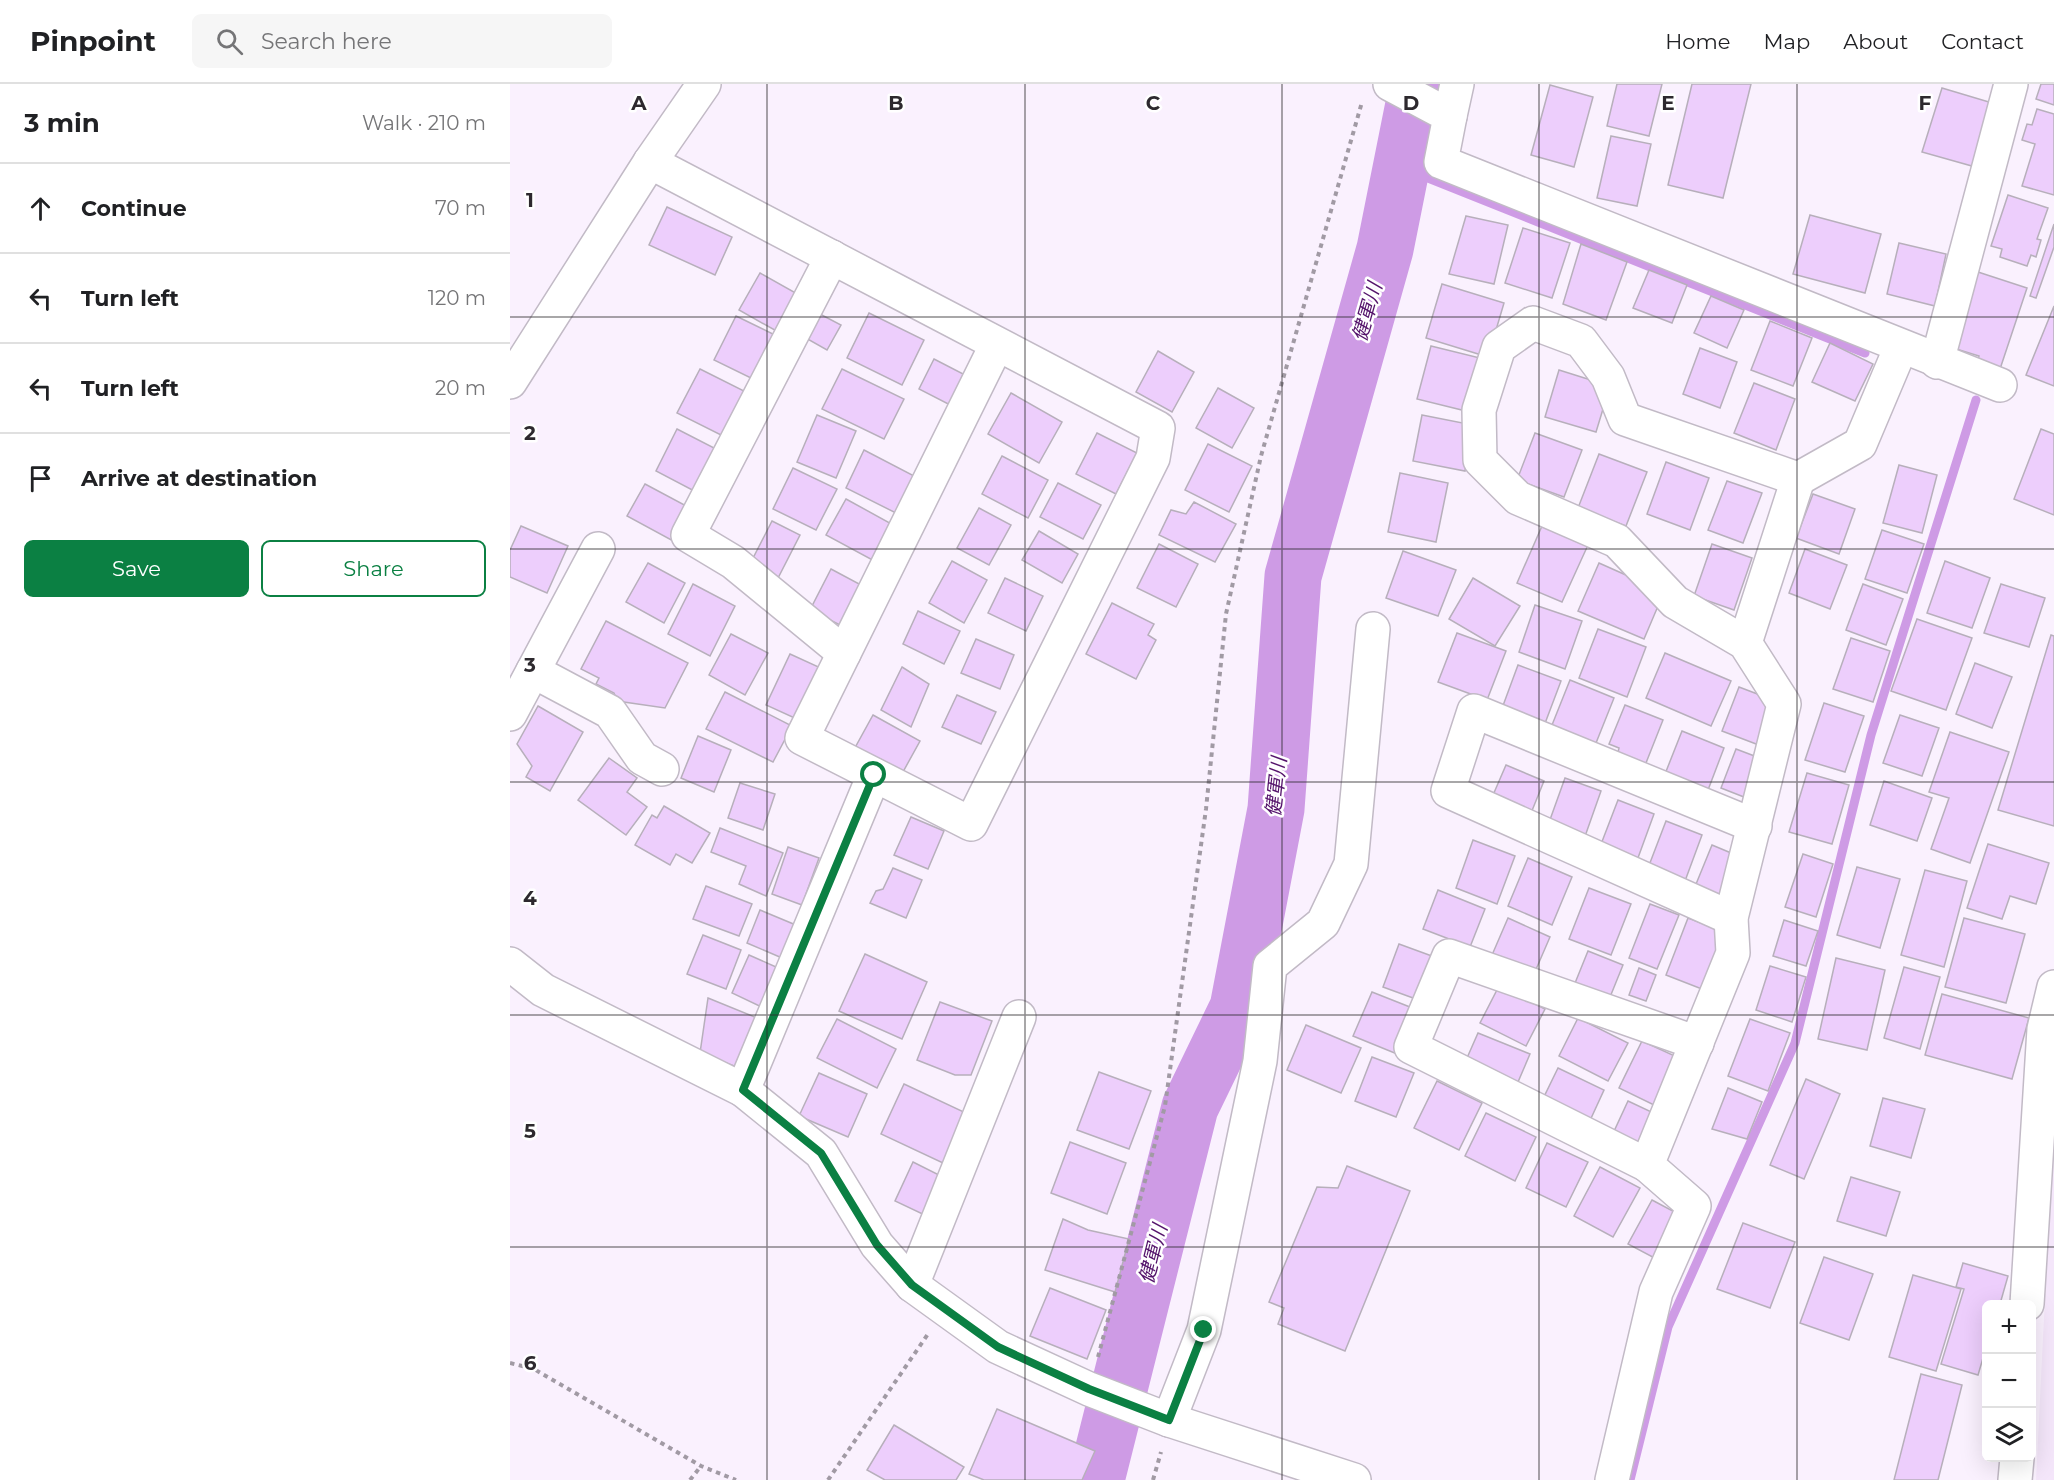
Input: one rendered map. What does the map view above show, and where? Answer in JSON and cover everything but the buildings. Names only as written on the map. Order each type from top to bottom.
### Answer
[{"type":"street","points":[[510,382],[650,162],[704,84]]},
{"type":"street","points":[[1457,84],[1441,162],[1936,362],[2000,385]]},
{"type":"street","points":[[1936,362],[2011,84]]},
{"type":"street","points":[[1377,90],[1450,116]]},
{"type":"street","points":[[650,162],[1158,428],[1153,458],[971,824],[802,738],[997,344]]},
{"type":"street","points":[[832,257],[688,535],[733,562],[844,653]]},
{"type":"street","points":[[1647,1165],[1733,953],[1731,918],[1784,704],[1746,643],[1675,602],[1617,541],[1518,498],[1480,460],[1479,410],[1499,347],[1533,323],[1581,341],[1608,377],[1625,419],[1798,479]]},
{"type":"street","points":[[1746,643],[1798,479],[1860,444],[1901,347]]},
{"type":"street","points":[[510,714],[598,549]]},
{"type":"street","points":[[1169,1420],[1204,1330],[1260,1061],[1270,966],[1323,923],[1351,864],[1373,629]]},
{"type":"street","points":[[533,670],[610,711],[642,758],[662,769]]},
{"type":"street","points":[[1731,918],[1448,791],[1474,711],[1755,826]]},
{"type":"street","points":[[743,1090],[874,775]]},
{"type":"street","points":[[1612,1480],[1656,1292],[1694,1206],[1647,1165],[1411,1047],[1449,956],[1697,1042]]},
{"type":"street","points":[[510,964],[543,990],[743,1090],[821,1153],[877,1245],[912,1285],[998,1347],[1089,1389],[1169,1420],[1354,1480]]},
{"type":"street","points":[[2027,1300],[2044,1029],[2054,987]]},
{"type":"street","points":[[912,1285],[1019,1017]]},
{"type":"street","points":[[2015,1480],[2017,1462]]},
{"type":"path","points":[[1089,1389],[1165,1106],[1206,809],[1226,614],[1262,456],[1377,90]]},
{"type":"path","points":[[828,1480],[945,1309]]},
{"type":"path","points":[[510,1363],[534,1369],[701,1466],[736,1480]]},
{"type":"path","points":[[690,1480],[701,1466]]},
{"type":"shaded area","points":[[2054,1140],[2054,1480],[2036,1480],[2051,1176]]},
{"type":"waterway","name":"健軍川","points":[[1096,1480],[1190,1107],[1238,1008],[1276,809],[1293,576],[1385,249],[1418,84]]},
{"type":"waterway","points":[[1403,168],[1865,353]]},
{"type":"waterway","points":[[1630,1480],[1668,1327],[1795,1043],[1871,735],[1976,400]]},
{"type":"route","points":[[874,775],[743,1090],[821,1153],[877,1245],[912,1285],[998,1347],[1089,1389],[1169,1420],[1204,1330]]}]
